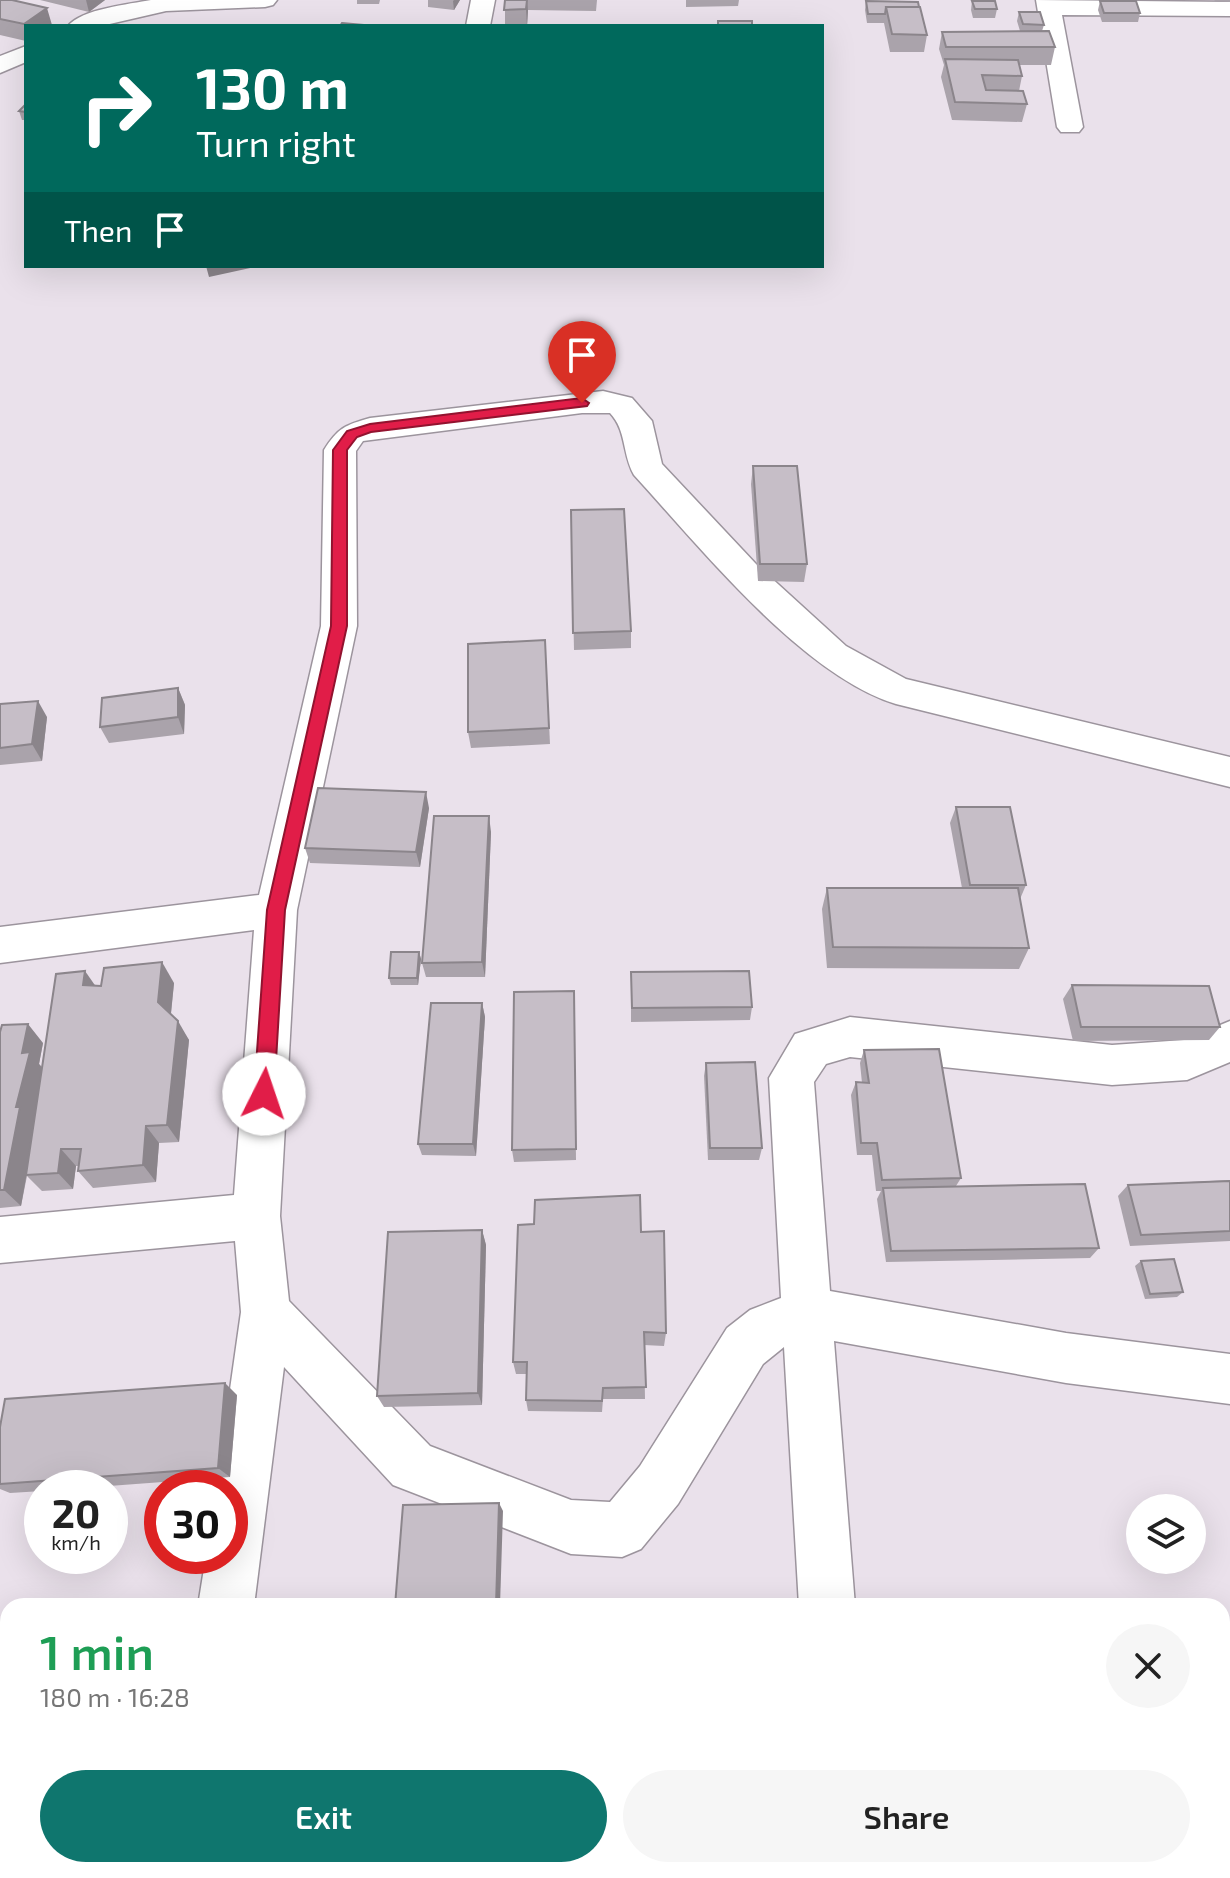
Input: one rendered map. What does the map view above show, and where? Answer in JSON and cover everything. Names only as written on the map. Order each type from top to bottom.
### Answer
[{"type":"street","points":[[85,24],[167,2],[265,0]]},
{"type":"street","points":[[478,24],[483,0]]},
{"type":"street","points":[[1070,127],[1049,4],[1230,9]]},
{"type":"street","points":[[0,66],[24,54]]},
{"type":"street","points":[[227,1598],[266,1312],[256,1216],[276,910],[339,626],[340,450],[352,434],[370,428],[593,402],[621,405],[636,421],[646,467],[744,573],[833,655],[896,690],[1230,772]]},
{"type":"street","points":[[0,945],[276,910]]},
{"type":"street","points":[[826,1598],[791,1078],[811,1048],[850,1037],[1112,1065],[1187,1060],[1230,1041]]},
{"type":"street","points":[[0,1240],[256,1216]]},
{"type":"street","points":[[266,1312],[412,1466],[571,1527],[622,1530],[659,1485],[745,1346],[768,1328],[808,1312],[1066,1358],[1230,1379]]},
{"type":"building","points":[[0,0],[47,8],[24,24],[0,19]]},
{"type":"building","points":[[505,0],[527,0],[526,9],[504,10]]},
{"type":"building","points":[[866,1],[918,2],[919,7],[886,7],[885,14],[868,14]]},
{"type":"building","points":[[972,1],[995,1],[997,9],[975,9]]},
{"type":"building","points":[[1100,1],[1136,1],[1140,13],[1104,13]]},
{"type":"building","points":[[886,7],[920,7],[927,35],[892,34]]},
{"type":"building","points":[[1019,12],[1040,12],[1044,25],[1023,24]]},
{"type":"building","points":[[718,21],[752,21],[752,24],[718,24]]},
{"type":"building","points":[[1049,31],[1055,47],[946,47],[942,32]]},
{"type":"building","points":[[945,59],[1018,60],[1022,76],[982,75],[986,90],[1023,91],[1027,104],[955,102]]},
{"type":"building","points":[[753,466],[797,466],[807,564],[760,564]]},
{"type":"building","points":[[624,509],[631,631],[573,633],[571,510]]},
{"type":"building","points":[[545,640],[549,728],[468,732],[468,644]]},
{"type":"building","points":[[178,688],[178,717],[100,727],[102,698]]},
{"type":"building","points":[[38,701],[32,744],[0,748],[0,704]]},
{"type":"building","points":[[318,788],[426,792],[416,852],[305,848]]},
{"type":"building","points":[[956,807],[1010,807],[1026,885],[970,885]]},
{"type":"building","points":[[434,816],[489,816],[482,962],[422,963]]},
{"type":"building","points":[[827,888],[1018,888],[1029,948],[833,947]]},
{"type":"building","points":[[391,952],[419,952],[417,978],[389,978]]},
{"type":"building","points":[[162,962],[158,1002],[178,1021],[167,1125],[146,1126],[143,1165],[78,1171],[81,1149],[61,1149],[58,1173],[26,1175],[56,974],[85,971],[83,985],[101,986],[104,968]]},
{"type":"building","points":[[749,971],[752,1007],[632,1008],[631,972]]},
{"type":"building","points":[[1072,985],[1209,986],[1220,1027],[1081,1027]]},
{"type":"building","points":[[574,991],[576,1149],[512,1150],[514,992]]},
{"type":"building","points":[[431,1003],[482,1003],[473,1144],[418,1144]]},
{"type":"building","points":[[28,1024],[22,1053],[30,1052],[16,1107],[20,1107],[4,1190],[0,1190],[0,1032],[2,1025]]},
{"type":"building","points":[[939,1049],[961,1178],[882,1180],[877,1143],[861,1143],[856,1082],[869,1083],[864,1050]]},
{"type":"building","points":[[755,1062],[762,1148],[710,1148],[706,1063]]},
{"type":"building","points":[[1230,1181],[1230,1231],[1141,1235],[1128,1185]]},
{"type":"building","points":[[1085,1184],[1099,1248],[891,1251],[883,1188]]},
{"type":"building","points":[[640,1195],[641,1232],[664,1231],[666,1333],[644,1332],[646,1387],[603,1388],[602,1401],[526,1400],[527,1362],[513,1362],[518,1225],[534,1224],[535,1200]]},
{"type":"building","points":[[482,1230],[478,1393],[377,1396],[388,1232]]},
{"type":"building","points":[[1174,1259],[1183,1292],[1150,1294],[1141,1261]]},
{"type":"building","points":[[225,1383],[218,1468],[144,1470],[144,1473],[128,1475],[128,1470],[24,1470],[24,1482],[0,1484],[0,1427],[5,1399]]},
{"type":"building","points":[[499,1503],[496,1598],[396,1598],[403,1505]]},
{"type":"route","points":[[264,1094],[276,910],[339,626],[340,450],[352,434],[370,428],[582,403]]}]
